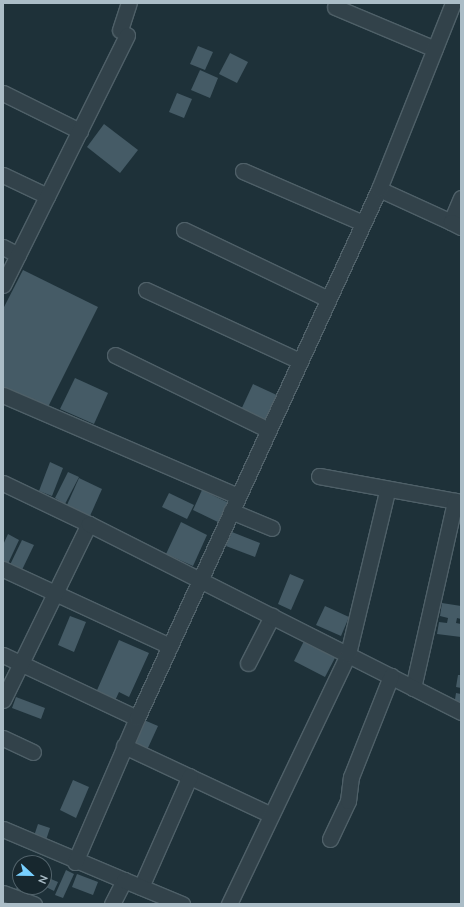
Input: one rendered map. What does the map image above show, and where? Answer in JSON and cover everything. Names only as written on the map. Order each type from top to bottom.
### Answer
[{"type":"street","points":[[3,285],[80,131],[123,33],[129,3]]},
{"type":"street","points":[[75,862],[124,746],[379,189],[453,3]]},
{"type":"street","points":[[335,7],[435,48]]},
{"type":"street","points":[[3,93],[80,131]]},
{"type":"street","points":[[243,171],[364,223]]},
{"type":"street","points":[[3,175],[47,196]]},
{"type":"street","points":[[379,189],[456,225],[461,198]]},
{"type":"street","points":[[184,230],[328,299]]},
{"type":"street","points":[[3,247],[18,255]]},
{"type":"street","points":[[146,290],[300,361]]},
{"type":"street","points":[[115,355],[268,430]]},
{"type":"street","points":[[3,395],[238,496]]},
{"type":"street","points":[[319,476],[387,491],[458,502],[413,688]]},
{"type":"street","points":[[3,483],[200,579],[461,712]]},
{"type":"street","points":[[229,904],[348,654],[387,491]]},
{"type":"street","points":[[231,511],[272,528]]},
{"type":"street","points":[[3,700],[89,524]]},
{"type":"street","points":[[3,569],[170,646]]},
{"type":"street","points":[[248,663],[272,616]]},
{"type":"street","points":[[3,655],[137,718]]},
{"type":"street","points":[[330,839],[348,801],[350,776],[391,676]]},
{"type":"street","points":[[3,738],[33,752]]},
{"type":"street","points":[[124,746],[271,815]]},
{"type":"street","points":[[141,887],[190,776]]},
{"type":"street","points":[[3,829],[75,862],[182,904]]},
{"type":"street","points":[[112,904],[124,880]]},
{"type":"street","points":[[3,893],[34,904]]},
{"type":"building","points":[[198,46],[213,52],[205,70],[190,64]]},
{"type":"building","points":[[230,53],[248,62],[237,83],[219,74]]},
{"type":"building","points":[[200,70],[218,78],[210,98],[191,90]]},
{"type":"building","points":[[177,93],[192,99],[184,118],[169,112]]},
{"type":"building","points":[[104,124],[138,150],[120,173],[87,147]]},
{"type":"building","points":[[23,270],[98,307],[46,411],[3,389],[3,309]]},
{"type":"building","points":[[75,378],[108,393],[94,424],[60,409]]},
{"type":"building","points":[[253,384],[281,397],[269,425],[240,412]]},
{"type":"building","points":[[50,462],[63,468],[52,496],[39,491]]},
{"type":"building","points":[[68,472],[79,477],[65,504],[55,498]]},
{"type":"building","points":[[79,478],[102,489],[90,516],[67,505]]},
{"type":"building","points":[[202,490],[231,504],[222,524],[193,510]]},
{"type":"building","points":[[169,493],[194,505],[187,519],[162,507]]},
{"type":"building","points":[[181,522],[207,535],[193,566],[166,554]]},
{"type":"building","points":[[232,532],[260,543],[255,557],[226,546]]},
{"type":"building","points":[[8,534],[19,540],[6,568],[3,566],[3,545]]},
{"type":"building","points":[[22,540],[34,545],[20,574],[8,569]]},
{"type":"building","points":[[290,574],[304,580],[291,610],[278,604]]},
{"type":"building","points":[[442,603],[461,606],[461,619],[457,618],[456,623],[461,624],[461,637],[437,634],[439,622],[447,623],[448,618],[440,616]]},
{"type":"building","points":[[325,606],[349,617],[341,636],[316,625]]},
{"type":"building","points":[[70,616],[86,622],[74,652],[58,645]]},
{"type":"building","points":[[305,639],[336,656],[325,677],[294,661]]},
{"type":"building","points":[[119,640],[149,653],[129,697],[119,692],[113,705],[94,697]]},
{"type":"building","points":[[458,675],[461,675],[461,688],[456,687]]},
{"type":"building","points":[[456,693],[461,694],[461,707],[454,706]]},
{"type":"building","points":[[16,697],[45,708],[41,719],[12,708]]},
{"type":"building","points":[[144,720],[158,726],[147,750],[134,744]]},
{"type":"building","points":[[73,780],[89,787],[76,818],[60,810]]},
{"type":"building","points":[[38,824],[50,828],[46,840],[34,836]]},
{"type":"building","points":[[66,870],[74,874],[63,898],[55,895]]},
{"type":"building","points":[[77,874],[98,882],[93,895],[72,887]]},
{"type":"building","points":[[52,879],[58,882],[54,891],[52,890]]}]
